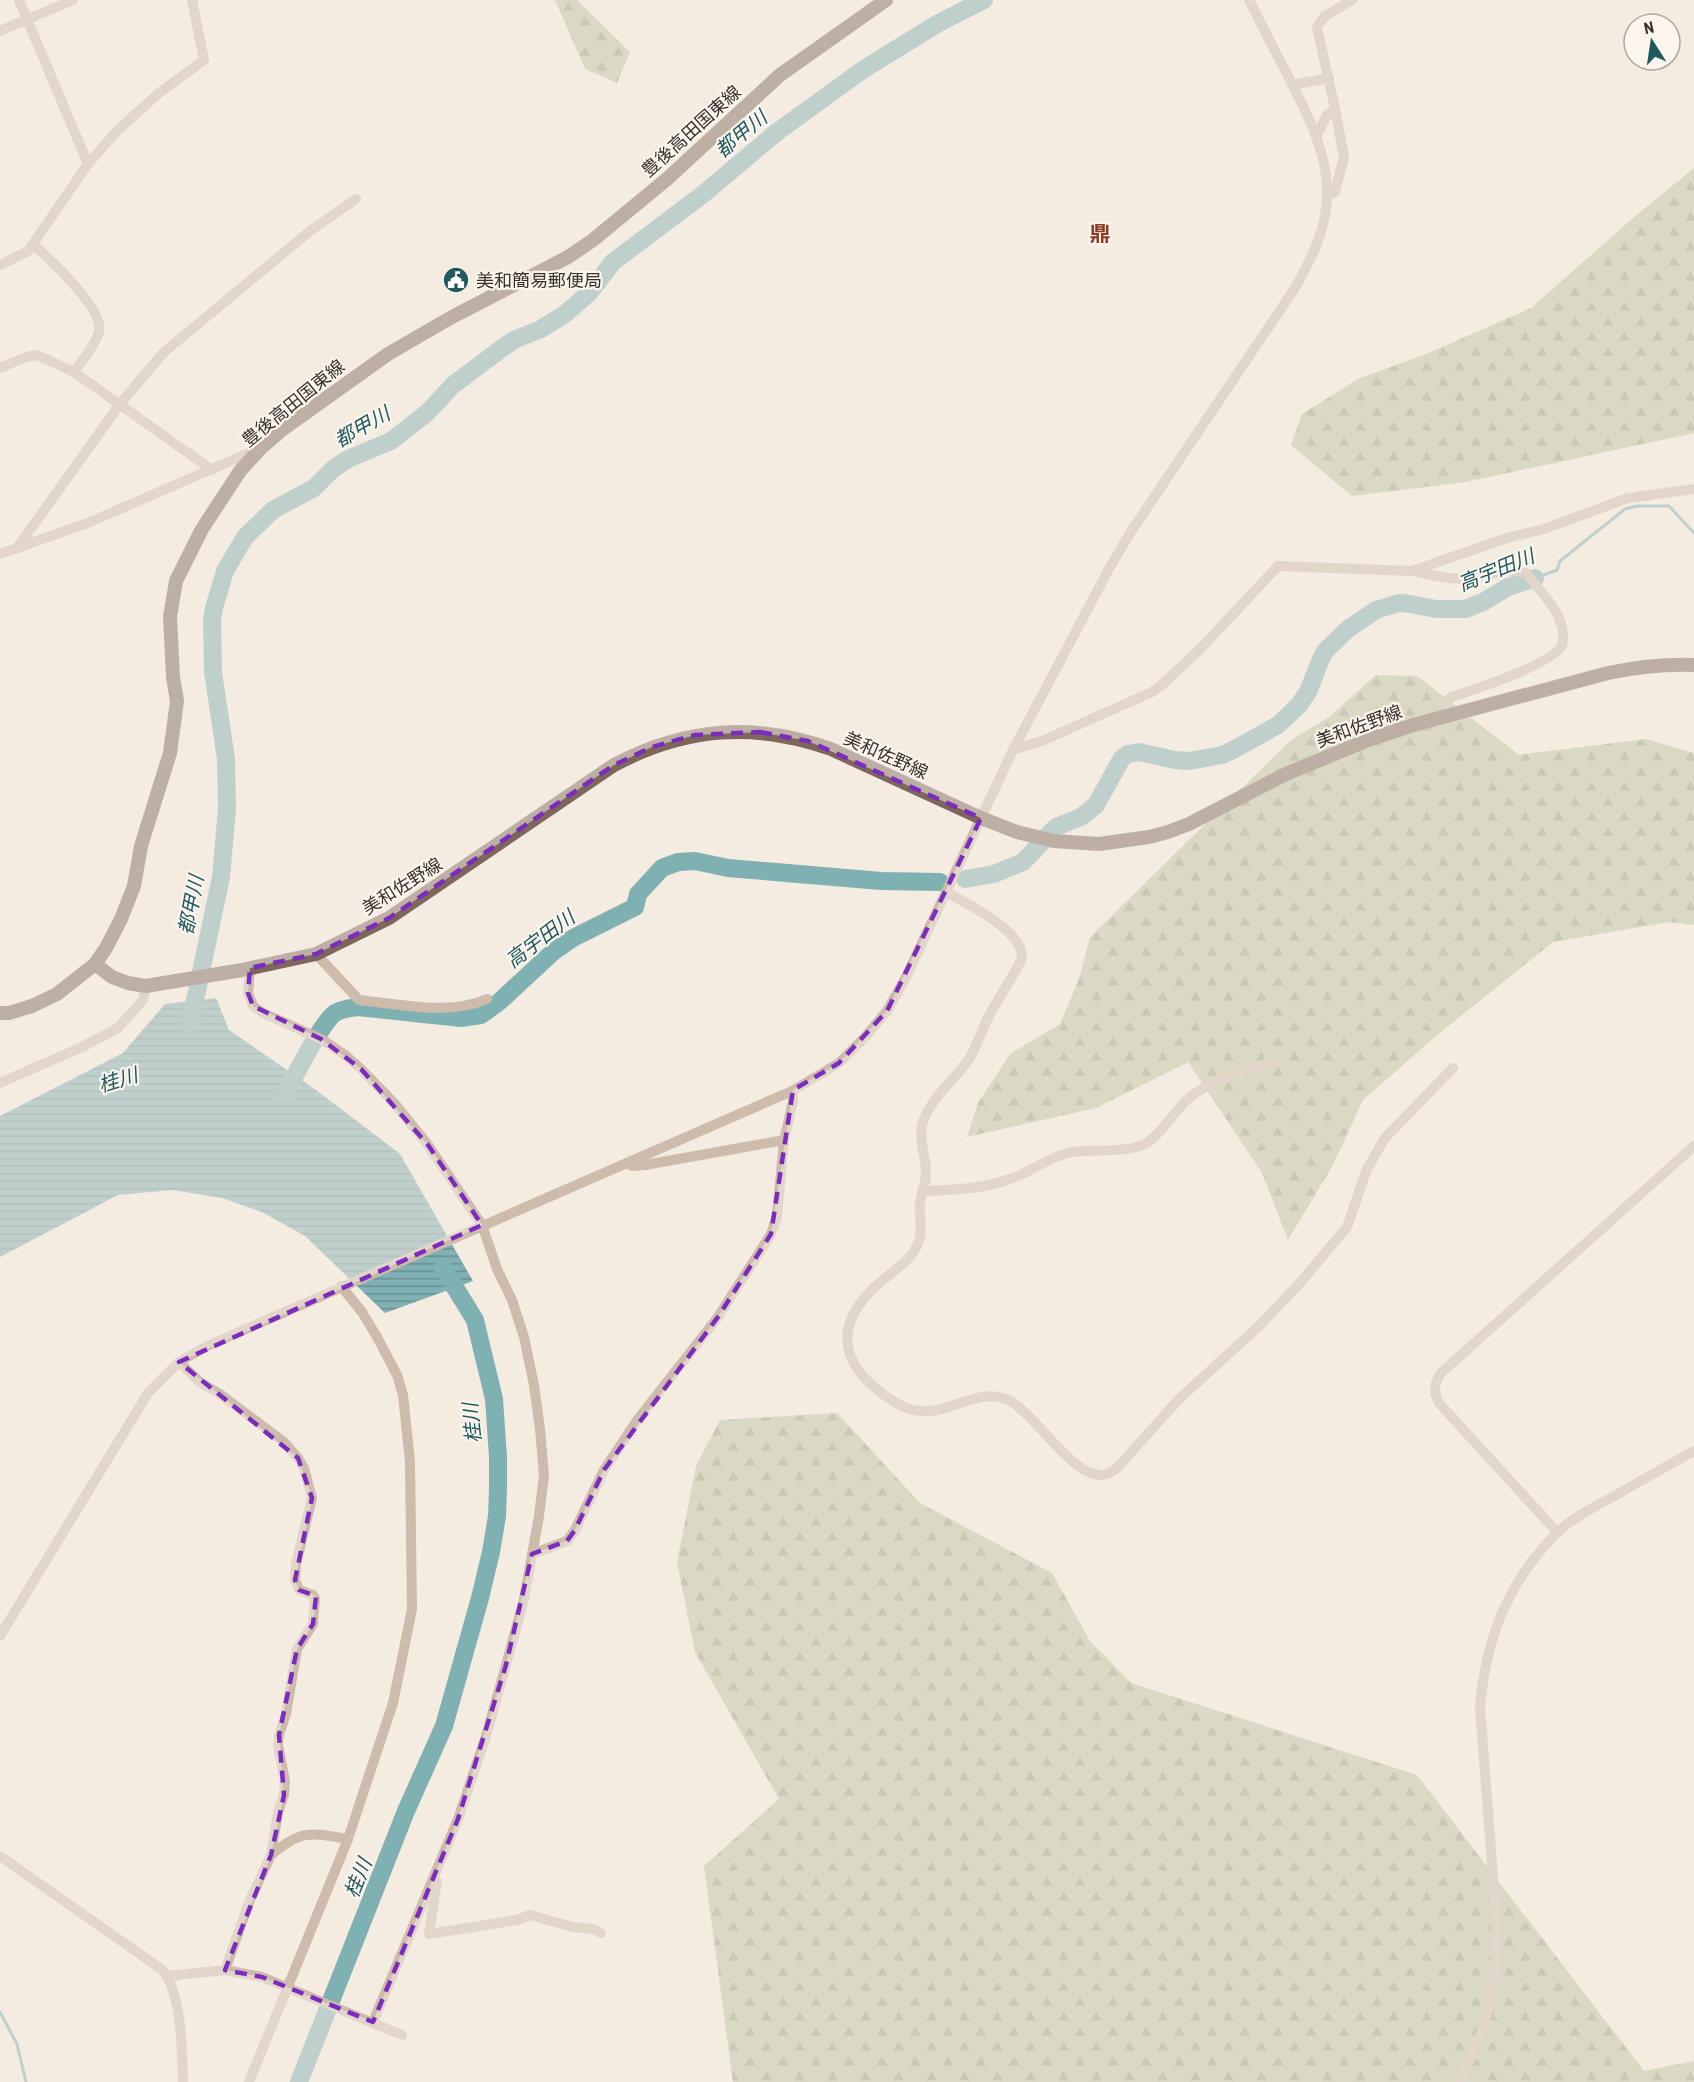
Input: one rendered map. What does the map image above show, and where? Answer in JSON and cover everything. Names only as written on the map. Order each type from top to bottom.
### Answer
[{"type":"main road","name":"豊後高田国東線","points":[[0,1013],[9,1013],[24,1008],[57,994],[94,964],[106,948],[121,919],[134,886],[141,846],[170,753],[177,700],[173,677],[170,618],[176,581],[202,529],[240,471],[261,448],[309,409],[409,340],[537,274],[593,240],[667,179],[780,75],[886,0]]},
{"type":"main road","name":"美和佐野線","points":[[94,964],[112,977],[128,984],[146,986],[316,954],[389,918],[614,765],[652,747],[695,735],[737,731],[760,732],[808,741],[831,749],[981,818],[1036,838],[1100,844],[1168,832],[1189,824],[1288,773],[1329,755],[1413,725],[1608,673],[1667,664],[1694,665]]},
{"type":"street","points":[[19,0],[88,164]]},
{"type":"street","points":[[0,31],[73,0]]},
{"type":"street","points":[[0,266],[28,251],[88,164],[134,114],[204,60],[192,0]]},
{"type":"street","points":[[0,1636],[148,1393],[179,1362],[207,1346],[343,1285],[792,1090],[839,1063],[878,1023],[906,977],[1013,750],[1110,567],[1132,530],[1304,272],[1321,232],[1327,196],[1326,170],[1317,135],[1249,0]]},
{"type":"street","points":[[1327,196],[1335,192],[1344,157],[1317,27],[1323,17],[1352,0]]},
{"type":"street","points":[[1292,85],[1329,78]]},
{"type":"street","points":[[1317,135],[1327,115],[1335,109]]},
{"type":"street","points":[[17,548],[120,404],[163,353],[310,231],[356,199]]},
{"type":"street","points":[[33,244],[80,292],[91,306],[99,323],[100,331],[96,339],[74,372]]},
{"type":"street","points":[[0,368],[26,357],[37,356],[74,372],[212,470]]},
{"type":"street","points":[[0,554],[90,522],[261,448]]},
{"type":"street","points":[[1412,571],[1508,538],[1544,529],[1628,498],[1694,489]]},
{"type":"street","points":[[1013,750],[1042,741],[1152,692],[1202,646],[1278,566],[1412,571],[1447,578],[1467,579],[1516,569],[1526,573],[1561,622],[1564,637],[1561,649],[1508,678],[1449,699],[1448,716]]},
{"type":"street","points":[[946,892],[1008,932],[1018,944],[1022,955],[989,1015],[969,1059],[927,1113],[922,1126],[921,1140],[926,1179],[920,1207],[921,1238],[917,1248],[873,1289],[855,1313],[846,1338],[847,1351],[851,1361],[879,1391],[899,1405],[911,1410],[934,1411],[982,1397],[1004,1398],[1025,1412],[1073,1462],[1092,1474],[1111,1473],[1118,1467],[1178,1400],[1258,1327],[1299,1284],[1347,1227],[1367,1169],[1385,1138],[1453,1068]]},
{"type":"street","points":[[316,954],[359,1000],[442,1008],[473,1005],[486,999]]},
{"type":"street","points":[[246,969],[248,993],[253,1006],[263,1013],[317,1037],[345,1055],[395,1104],[428,1145],[479,1226],[521,1328],[534,1386],[544,1475],[524,1599],[486,1736],[458,1819],[371,2021]]},
{"type":"street","points":[[0,1083],[82,1047],[117,1028],[143,1000],[146,986]]},
{"type":"street","points":[[922,1191],[956,1190],[986,1185],[1011,1178],[1067,1153],[1135,1147],[1147,1143],[1187,1099],[1200,1090],[1216,1081],[1269,1063]]},
{"type":"street","points":[[532,1554],[567,1541],[575,1530],[604,1470],[632,1427],[718,1317],[766,1244],[775,1225],[784,1140],[793,1101],[792,1090]]},
{"type":"street","points":[[627,1163],[632,1166],[645,1165],[784,1140]]},
{"type":"street","points":[[1557,1532],[1439,1403],[1435,1396],[1436,1380],[1694,1146]]},
{"type":"street","points":[[249,2082],[290,1988],[348,1839],[393,1703],[412,1609],[411,1462],[403,1395],[397,1375],[377,1337],[343,1285]]},
{"type":"street","points":[[179,1362],[201,1383],[220,1394],[284,1442],[304,1468],[312,1498],[296,1564],[295,1580],[299,1590],[315,1596],[313,1624],[297,1649],[286,1714],[279,1735],[278,1745],[285,1781],[284,1795],[278,1812],[271,1855],[250,1900],[225,1970]]},
{"type":"street","points":[[1459,2082],[1482,2033],[1496,1976],[1497,1947],[1480,1707],[1488,1648],[1498,1620],[1528,1567],[1557,1532],[1592,1509],[1694,1451]]},
{"type":"street","points":[[271,1855],[290,1840],[305,1834],[348,1839]]},
{"type":"street","points":[[0,1856],[158,1967],[167,1976],[177,2012],[183,2082]]},
{"type":"street","points":[[440,1863],[429,1934],[517,1920],[530,1915],[572,1928],[593,1929],[601,1933]]},
{"type":"street","points":[[167,1976],[225,1970],[262,1977],[402,2035]]},
{"type":"highlighted area","points":[[760,732],[808,741],[981,818],[887,1011],[839,1063],[793,1090],[771,1234],[718,1317],[604,1470],[575,1530],[567,1541],[532,1554],[506,1665],[458,1819],[373,2022],[262,1977],[225,1970],[271,1855],[284,1795],[279,1735],[297,1649],[313,1624],[316,1596],[299,1590],[295,1580],[312,1498],[298,1458],[179,1362],[482,1225],[428,1145],[361,1069],[321,1039],[253,1006],[248,993],[250,968],[316,954],[389,918],[614,765],[652,747],[695,735]]},
{"type":"green space","points":[[555,0],[577,0],[630,52],[617,83],[585,69]]},
{"type":"green space","points":[[1694,168],[1694,433],[1466,482],[1352,496],[1291,445],[1302,414],[1360,378],[1424,355],[1531,308],[1633,218]]},
{"type":"green space","points":[[1376,675],[1417,676],[1519,755],[1646,739],[1694,753],[1694,925],[1669,922],[1553,942],[1436,1036],[1363,1100],[1333,1165],[1288,1240],[1262,1173],[1188,1062],[1096,1108],[967,1137],[978,1103],[1010,1054],[1060,1024],[1079,979],[1090,937],[1291,740],[1329,717]]},
{"type":"green space","points":[[837,1413],[920,1503],[1052,1573],[1090,1641],[1131,1683],[1417,1775],[1644,2071],[1694,2061],[1694,2082],[733,2082],[704,1866],[779,1799],[695,1652],[677,1562],[696,1466],[720,1420]]},
{"type":"water","points":[[216,998],[229,1030],[316,1090],[400,1154],[473,1281],[385,1313],[305,1236],[262,1212],[222,1198],[172,1190],[118,1195],[0,1257],[0,1116],[123,1053],[165,1004]]},
{"type":"waterway","name":"都甲川","points":[[190,1024],[221,877],[227,809],[226,759],[213,672],[212,620],[225,571],[245,537],[273,510],[314,488],[333,469],[348,459],[391,441],[428,412],[453,385],[501,349],[565,314],[589,293],[613,262],[702,195],[777,132],[864,69],[937,24],[984,0]]},
{"type":"waterway","name":"高宇田川","points":[[1535,578],[1557,570],[1560,561],[1625,509],[1637,506],[1669,506],[1694,533]]},
{"type":"waterway","name":"高宇田川","points":[[965,879],[994,874],[1023,862],[1056,827],[1081,817],[1096,805],[1122,758],[1128,754],[1139,752],[1189,761],[1222,755],[1278,725],[1298,706],[1308,692],[1326,650],[1348,629],[1376,610],[1399,603],[1436,609],[1465,609],[1483,602],[1508,587],[1535,578]]},
{"type":"waterway","name":"高宇田川","points":[[284,1096],[315,1039],[335,1013],[358,1007],[461,1018],[481,1015],[499,1002],[553,952],[573,938],[635,907],[638,894],[662,868],[678,862],[695,861],[728,868],[881,881],[940,882]]},
{"type":"waterway","name":"桂川","points":[[299,2082],[406,1811],[444,1726],[491,1552],[497,1516],[498,1488],[494,1399],[475,1320],[443,1268]]},
{"type":"waterway","points":[[0,2012],[17,2044],[26,2082]]},
{"type":"place","name":"美和簡易郵便局","points":[[456,280]]},
{"type":"district","name":"鼎","points":[[1100,234]]}]
